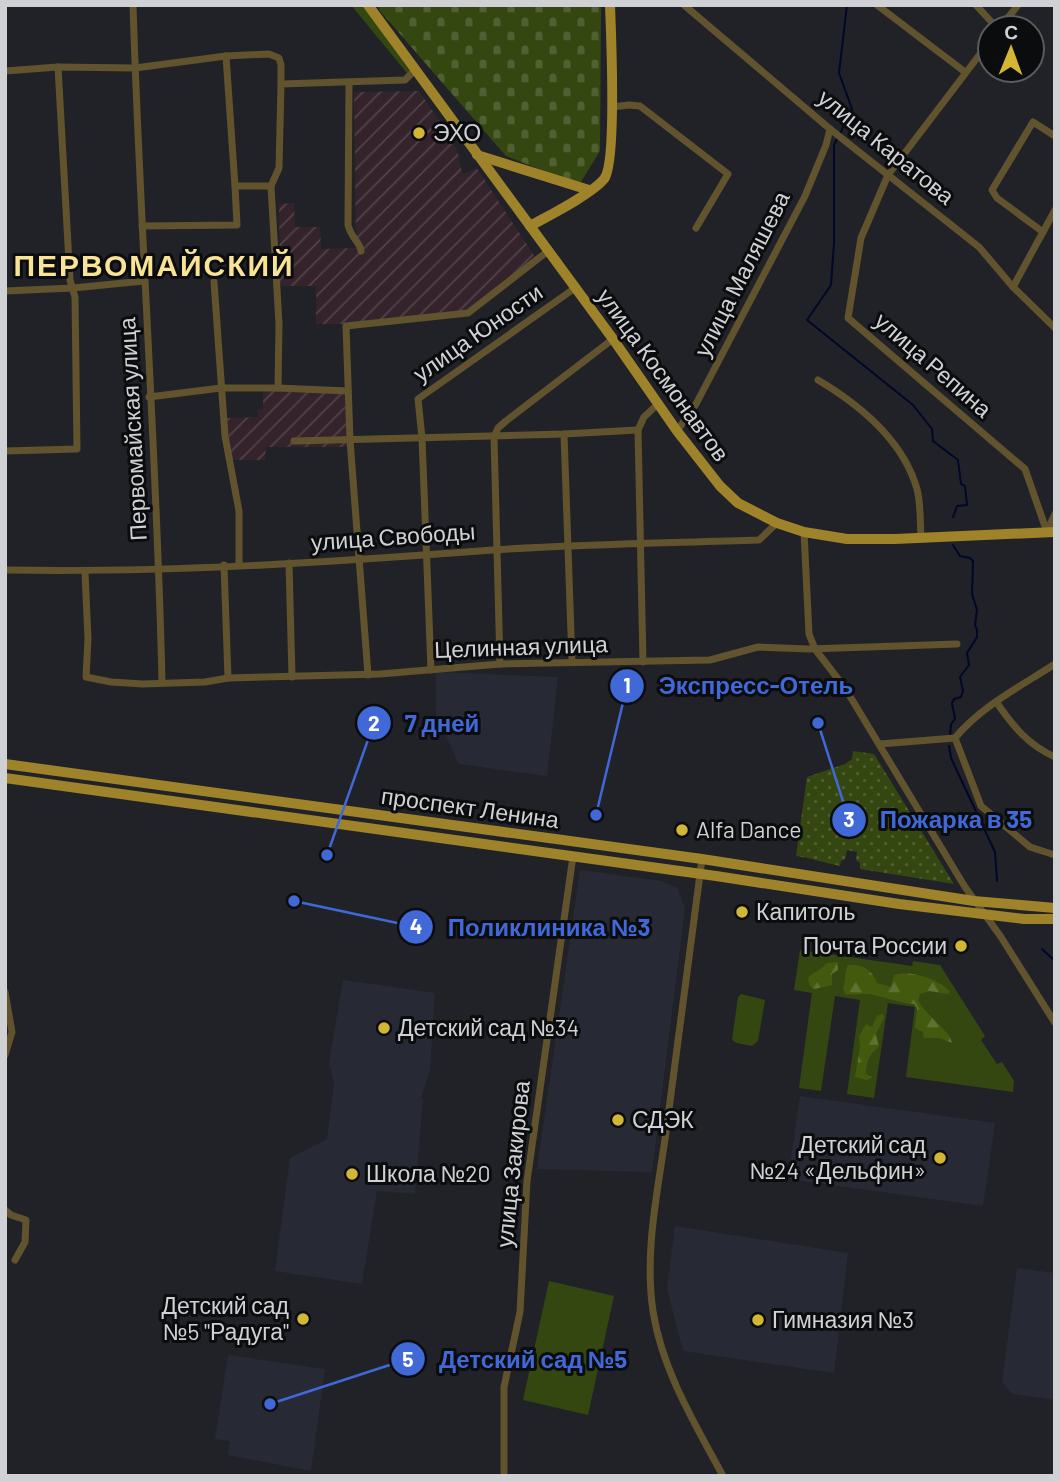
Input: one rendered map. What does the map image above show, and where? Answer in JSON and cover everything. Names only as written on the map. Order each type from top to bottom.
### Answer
[{"type":"main road","name":"улица Космонавтов","points":[[368,5],[677,431],[720,486],[738,503],[776,523],[804,532],[847,539],[1051,531]]},
{"type":"main road","points":[[530,226],[589,190],[604,179],[607,172],[612,107],[611,5]]},
{"type":"main road","points":[[477,155],[589,190]]},
{"type":"main road","name":"проспект Ленина","points":[[6,764],[702,859],[974,901],[1055,908]]},
{"type":"main road","name":"проспект Ленина","points":[[6,781],[429,836],[984,915],[1055,919]]},
{"type":"main road","points":[[429,836],[431,822]]},
{"type":"street","name":"Первомайская улица","points":[[133,5],[149,397],[160,569],[162,682]]},
{"type":"street","name":"улица Каратова","points":[[684,5],[830,128],[979,247],[1013,287],[1055,328]]},
{"type":"street","points":[[877,5],[965,72]]},
{"type":"street","points":[[5,71],[58,67],[135,68],[226,55],[269,54],[279,58],[279,168],[271,186],[279,324],[278,388]]},
{"type":"street","points":[[142,226],[237,225],[226,55]]},
{"type":"street","name":"улица Репина","points":[[976,58],[888,175],[861,238],[848,318],[1025,469],[1051,531]]},
{"type":"street","points":[[5,451],[77,449],[73,288],[70,280],[58,67]]},
{"type":"street","points":[[281,83],[405,80],[416,69]]},
{"type":"street","points":[[349,82],[348,225],[350,236],[360,246],[361,251]]},
{"type":"street","points":[[612,107],[629,104],[640,106],[727,174],[696,228]]},
{"type":"street","points":[[1043,232],[997,198],[992,190],[1033,122],[1055,136]]},
{"type":"street","name":"улица Маляшева","points":[[677,431],[696,404],[804,196],[826,145],[830,128]]},
{"type":"street","points":[[235,186],[271,186]]},
{"type":"street","points":[[1013,287],[1055,210]]},
{"type":"street","points":[[368,675],[350,440],[346,326],[468,313],[548,251]]},
{"type":"street","points":[[5,291],[144,281]]},
{"type":"street","points":[[214,282],[225,436],[240,511],[239,565]]},
{"type":"street","name":"улица Юности","points":[[432,670],[418,400],[575,288]]},
{"type":"street","points":[[500,664],[494,437],[498,428],[506,421],[613,340]]},
{"type":"street","points":[[818,380],[840,393],[884,430],[910,471],[918,491],[921,538]]},
{"type":"street","points":[[149,397],[220,388],[348,391]]},
{"type":"street","points":[[643,662],[638,430],[644,417],[658,404]]},
{"type":"street","points":[[294,441],[564,435],[638,430]]},
{"type":"street","points":[[564,435],[572,663]]},
{"type":"street","points":[[1051,531],[1055,514]]},
{"type":"street","name":"улица Свободы","points":[[5,570],[85,572],[427,556],[496,550],[759,540],[776,523]]},
{"type":"street","points":[[804,532],[809,634],[815,649],[845,688],[974,901],[1055,1023]]},
{"type":"street","points":[[289,563],[292,677]]},
{"type":"street","points":[[224,565],[228,678]]},
{"type":"street","name":"Целинная улица","points":[[85,572],[88,639],[86,677],[111,682],[205,682],[228,678],[368,675],[500,664],[710,660],[758,648],[815,649],[957,644]]},
{"type":"street","points":[[880,744],[955,738],[964,727],[997,702],[1055,664]]},
{"type":"street","points":[[997,702],[1018,732],[1035,747],[1055,757]]},
{"type":"street","points":[[955,738],[981,806],[1030,847],[1055,855]]},
{"type":"street","points":[[6,764],[6,781]]},
{"type":"street","name":"улица Закирова","points":[[504,1476],[504,1387],[520,1312],[527,1181],[573,856]]},
{"type":"street","points":[[702,859],[651,1252],[650,1282],[658,1334],[673,1378],[723,1476]]},
{"type":"street","points":[[5,992],[12,1032],[5,1055]]},
{"type":"street","points":[[5,1210],[26,1220],[25,1242],[15,1260]]},
{"type":"shaded area","points":[[419,91],[451,138],[458,153],[462,173],[468,173],[476,167],[537,260],[467,311],[344,324],[316,324],[316,286],[280,286],[279,204],[294,203],[295,227],[320,227],[321,249],[356,248],[354,92]]},
{"type":"shaded area","points":[[278,390],[345,394],[348,447],[266,447],[265,460],[232,460],[225,418],[258,417],[258,409],[263,409],[263,392]]},
{"type":"shaded area","points":[[436,672],[558,677],[547,776],[459,764],[436,716]]},
{"type":"shaded area","points":[[580,870],[661,881],[677,888],[685,908],[652,1172],[537,1169]]},
{"type":"shaded area","name":"Школа №20","points":[[343,980],[435,993],[430,1070],[421,1097],[423,1099],[415,1194],[377,1191],[362,1284],[275,1271],[290,1158],[327,1139],[334,1083],[329,1063]]},
{"type":"shaded area","points":[[800,1096],[995,1123],[983,1206],[788,1179]]},
{"type":"shaded area","name":"Гимназия №3","points":[[675,1226],[848,1253],[834,1373],[683,1351],[667,1289]]},
{"type":"shaded area","points":[[1017,1268],[1055,1273],[1055,1400],[1012,1394],[1002,1382]]},
{"type":"shaded area","points":[[228,1355],[325,1369],[311,1471],[228,1455],[230,1441],[215,1439]]},
{"type":"green space","points":[[351,5],[363,5],[411,73],[407,73]]},
{"type":"green space","points":[[378,5],[601,5],[600,151],[579,185],[506,156],[380,11]]},
{"type":"green space","points":[[853,751],[874,754],[954,884],[860,869],[860,863],[856,860],[857,852],[847,850],[840,866],[796,856],[807,777],[845,764],[852,759]]},
{"type":"green space","points":[[800,950],[912,966],[913,961],[940,965],[985,1036],[981,1040],[997,1064],[1002,1062],[1014,1081],[1013,1092],[906,1077],[915,1007],[888,1003],[874,1098],[847,1094],[860,1000],[835,996],[821,1091],[799,1088],[812,993],[794,990]]},
{"type":"green space","points":[[838,962],[838,970],[832,974],[832,985],[814,989],[810,986],[810,976],[827,963]]},
{"type":"green space","points":[[848,965],[866,968],[877,983],[891,987],[894,975],[908,974],[932,980],[945,987],[950,992],[948,994],[929,991],[920,994],[918,1000],[947,1033],[952,1043],[939,1038],[924,1038],[923,1032],[915,1028],[917,1008],[914,1004],[871,994],[845,994],[843,989]]},
{"type":"green space","points":[[741,994],[765,1000],[758,1041],[752,1046],[732,1040],[738,997]]},
{"type":"green space","points":[[883,1014],[884,1018],[876,1034],[879,1047],[870,1055],[867,1066],[866,1074],[872,1077],[867,1080],[855,1077],[860,1048],[859,1036],[866,1024],[872,1027],[877,1016]]},
{"type":"green space","points":[[549,1281],[614,1296],[588,1415],[523,1400]]},
{"type":"waterway","points":[[841,132],[852,109],[839,73],[847,5]]},
{"type":"waterway","points":[[837,139],[834,145],[831,285],[807,320],[913,405],[932,429],[933,441],[958,460],[967,505],[957,506],[953,517]]},
{"type":"waterway","points":[[950,735],[951,724],[955,719],[952,703],[954,699],[961,697],[963,691],[960,677],[969,665],[967,653],[977,637],[977,610],[972,594],[973,561],[960,556],[953,545]]},
{"type":"waterway","points":[[949,746],[951,758],[995,852],[997,881]]},
{"type":"waterway","points":[[1042,949],[1055,961]]},
{"type":"place","name":"ЭХО","points":[[419,133]]},
{"type":"place","name":"Пожарка в 35","points":[[818,723]]},
{"type":"place","name":"Экспресс-Отель","points":[[596,815]]},
{"type":"place","name":"Alfa Dance","points":[[682,830]]},
{"type":"place","name":"7 дней","points":[[327,855]]},
{"type":"place","name":"Поликлиника №3","points":[[294,901]]},
{"type":"place","name":"Капитоль","points":[[742,912]]},
{"type":"place","name":"Почта России","points":[[961,946]]},
{"type":"place","name":"Детский сад №34","points":[[384,1028]]},
{"type":"place","name":"СДЭК","points":[[618,1120]]},
{"type":"place","name":"Детский сад №24 «Дельфин»","points":[[940,1158]]},
{"type":"place","name":"Школа №20","points":[[352,1174]]},
{"type":"place","name":"Детский сад №5 \"Радуга\"","points":[[303,1319]]},
{"type":"place","name":"Гимназия №3","points":[[758,1320]]},
{"type":"place","name":"Детский сад №5","points":[[270,1404]]},
{"type":"district","name":"ПЕРВОМАЙСКИЙ","points":[[154,266]]}]
